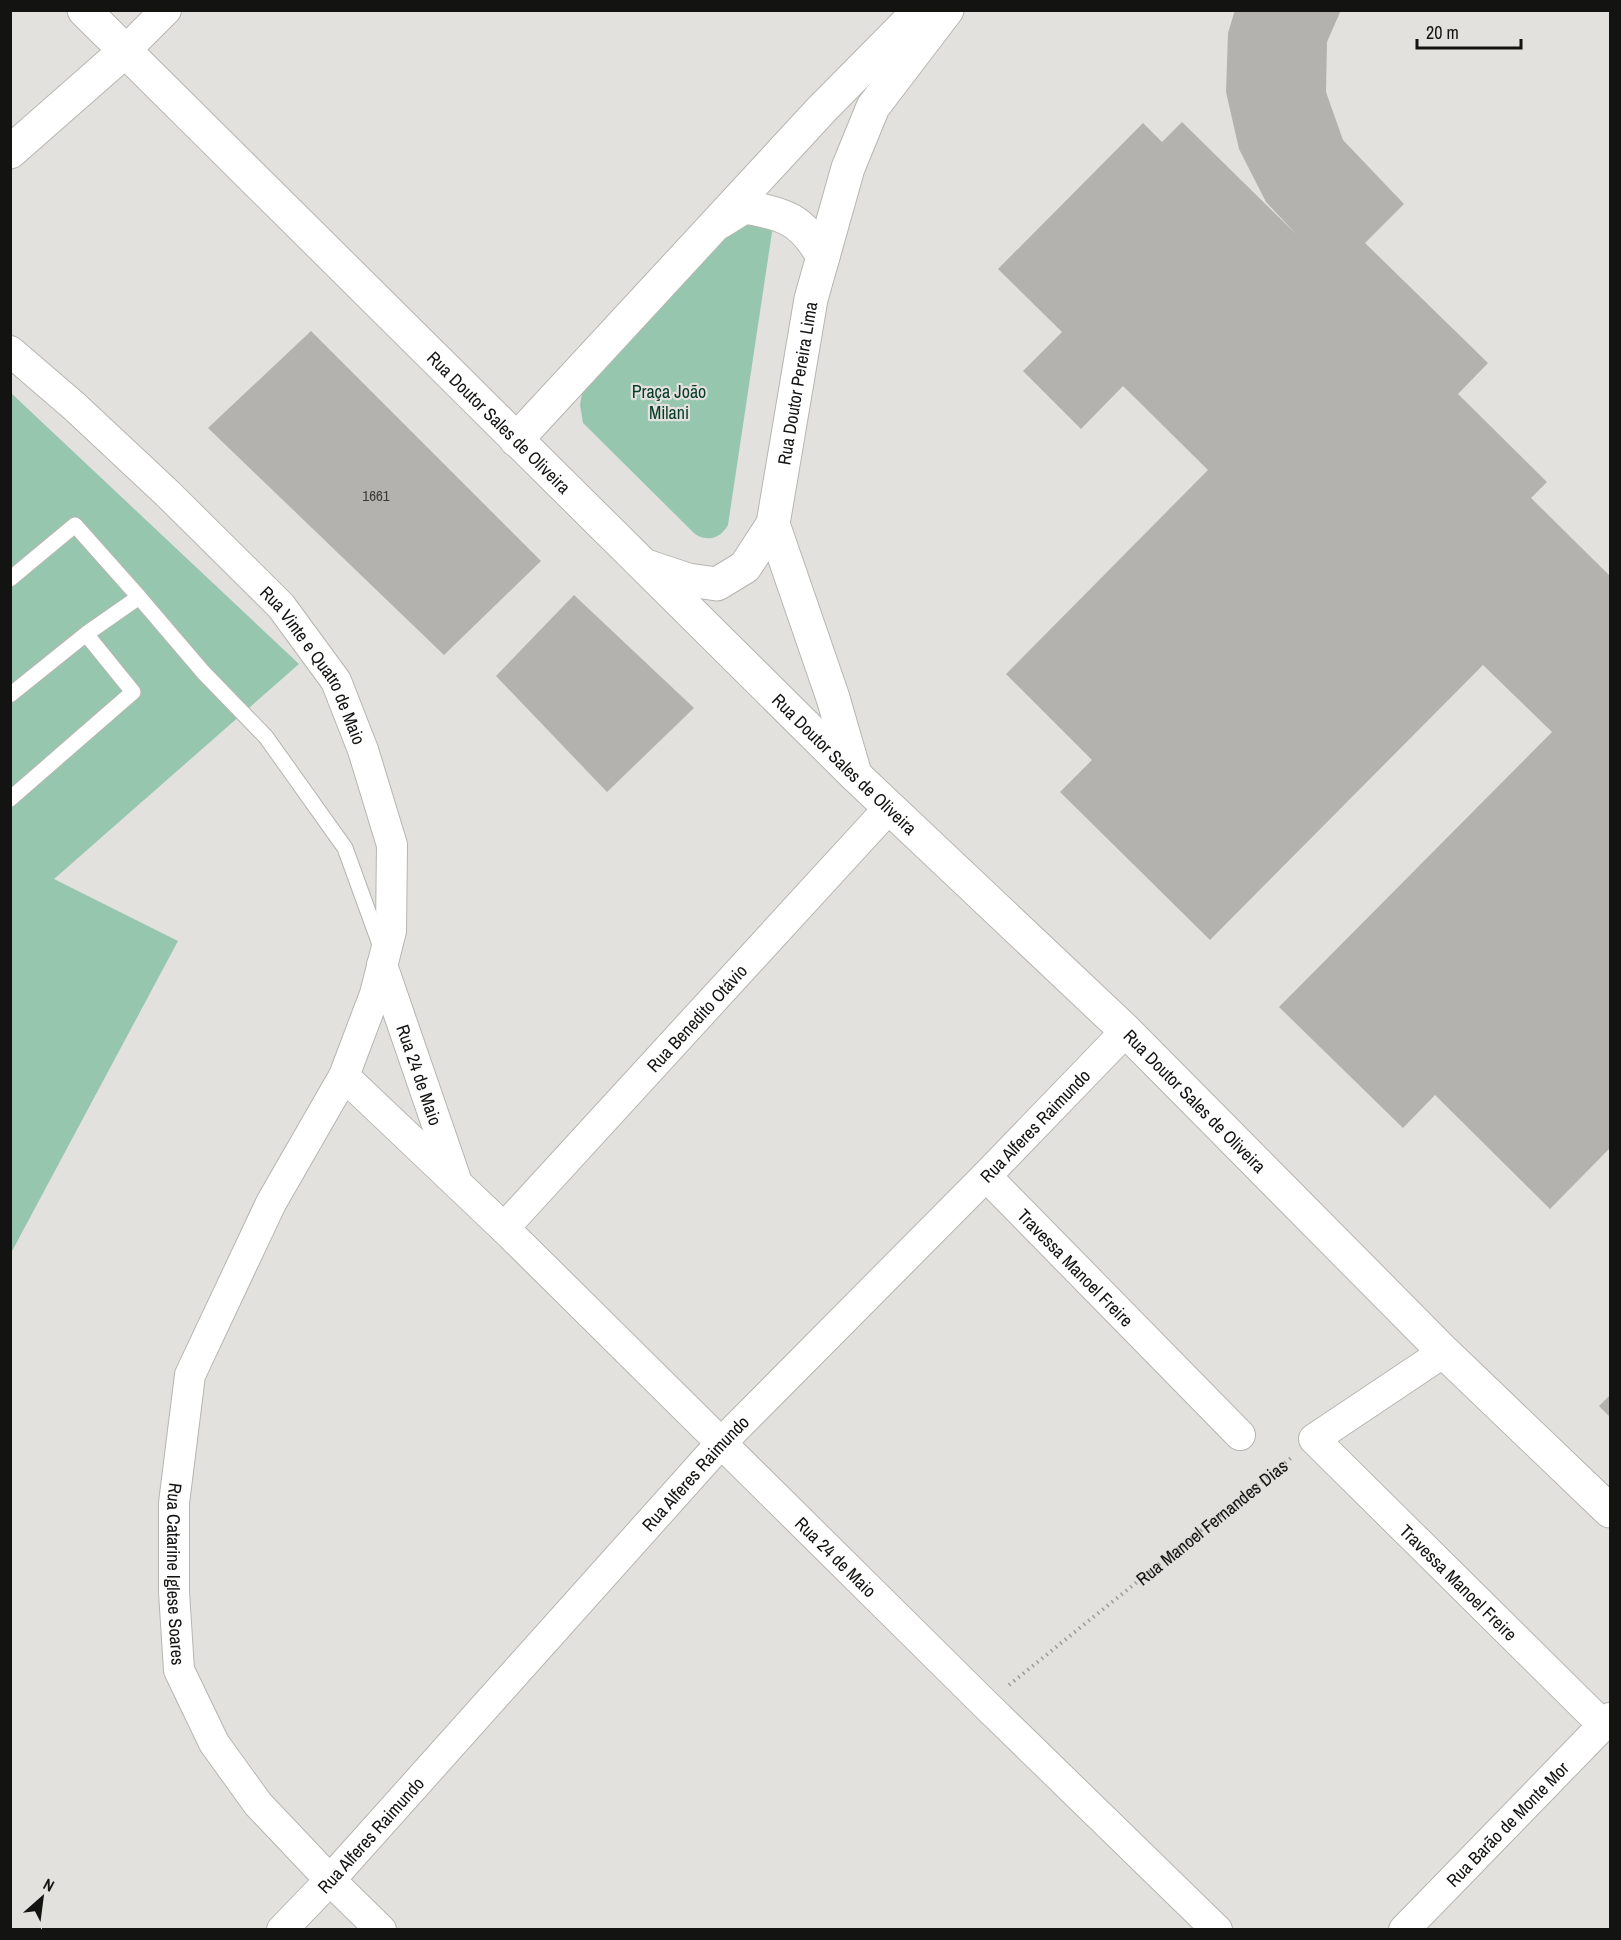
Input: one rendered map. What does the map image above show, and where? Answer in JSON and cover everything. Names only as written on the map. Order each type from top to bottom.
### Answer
[{"type":"main road","name":"Rua Doutor Sales de Oliveira","points":[[84,10],[856,776],[1126,1031],[1444,1352],[1611,1511]]},
{"type":"main road","points":[[516,440],[822,109],[920,10]]},
{"type":"main road","name":"Rua Doutor Pereira Lima","points":[[856,776],[833,698],[773,524],[811,299],[848,168],[873,107],[947,10]]},
{"type":"main road","points":[[10,152],[125,51]]},
{"type":"main road","points":[[718,224],[744,207],[767,210],[789,218],[813,239],[823,257]]},
{"type":"main road","points":[[643,565],[688,580],[717,584],[745,567],[773,524]]},
{"type":"street","points":[[125,51],[166,10]]},
{"type":"street","name":"Rua Vinte e Quatro de Maio","points":[[10,351],[74,406],[167,493],[280,606],[336,681],[363,750],[392,845],[391,931],[375,994],[344,1076]]},
{"type":"street","name":"Rua Benedito Otávio","points":[[504,1228],[889,808]]},
{"type":"street","name":"Rua 24 de Maio","points":[[383,960],[457,1183]]},
{"type":"street","name":"Rua Alferes Raimundo","points":[[282,1929],[330,1880],[721,1443],[986,1176],[1126,1031]]},
{"type":"street","name":"Rua 24 de Maio","points":[[344,1076],[504,1228],[1217,1929]]},
{"type":"street","name":"Rua Catarine Iglese Soares","points":[[344,1076],[271,1203],[190,1375],[174,1503],[174,1592],[180,1670],[214,1743],[258,1804],[330,1880],[381,1929]]},
{"type":"street","name":"Travessa Manoel Freire","points":[[986,1176],[1240,1435]]},
{"type":"street","points":[[1314,1439],[1444,1352]]},
{"type":"street","name":"Travessa Manoel Freire","points":[[1314,1439],[1607,1721]]},
{"type":"street","name":"Rua Barão de Monte Mor","points":[[1404,1929],[1607,1721]]},
{"type":"lane","points":[[10,579],[75,525],[203,672],[266,737],[345,848],[383,960]]},
{"type":"lane","points":[[10,695],[86,634],[139,597]]},
{"type":"lane","points":[[10,799],[133,692],[86,634]]},
{"type":"path","name":"Rua Manoel Fernandes Dias","points":[[986,1704],[1314,1439]]},
{"type":"green space","name":"Praça João Milani","points":[[735,220],[769,225],[772,232],[728,525],[717,536],[704,538],[695,534],[583,423],[580,405],[583,387]]},
{"type":"green space","points":[[11,393],[299,664],[54,879],[178,941],[11,1253]]},
{"type":"building","points":[[1235,10],[1341,10],[1327,42],[1326,92],[1343,140],[1404,204],[1365,243],[1488,363],[1458,394],[1547,482],[1531,498],[1610,576],[1610,1148],[1550,1209],[1435,1095],[1403,1128],[1279,1007],[1552,732],[1483,665],[1210,940],[1060,792],[1092,760],[1006,674],[1208,470],[1123,386],[1081,429],[1023,371],[1062,332],[998,269],[1143,123],[1162,142],[1182,122],[1296,234],[1266,202],[1239,149],[1226,92],[1228,33]]},
{"type":"building","points":[[311,331],[541,561],[444,655],[208,428]]},
{"type":"building","points":[[574,595],[694,708],[607,792],[496,676]]},
{"type":"building","points":[[1610,1395],[1610,1417],[1599,1406]]}]
